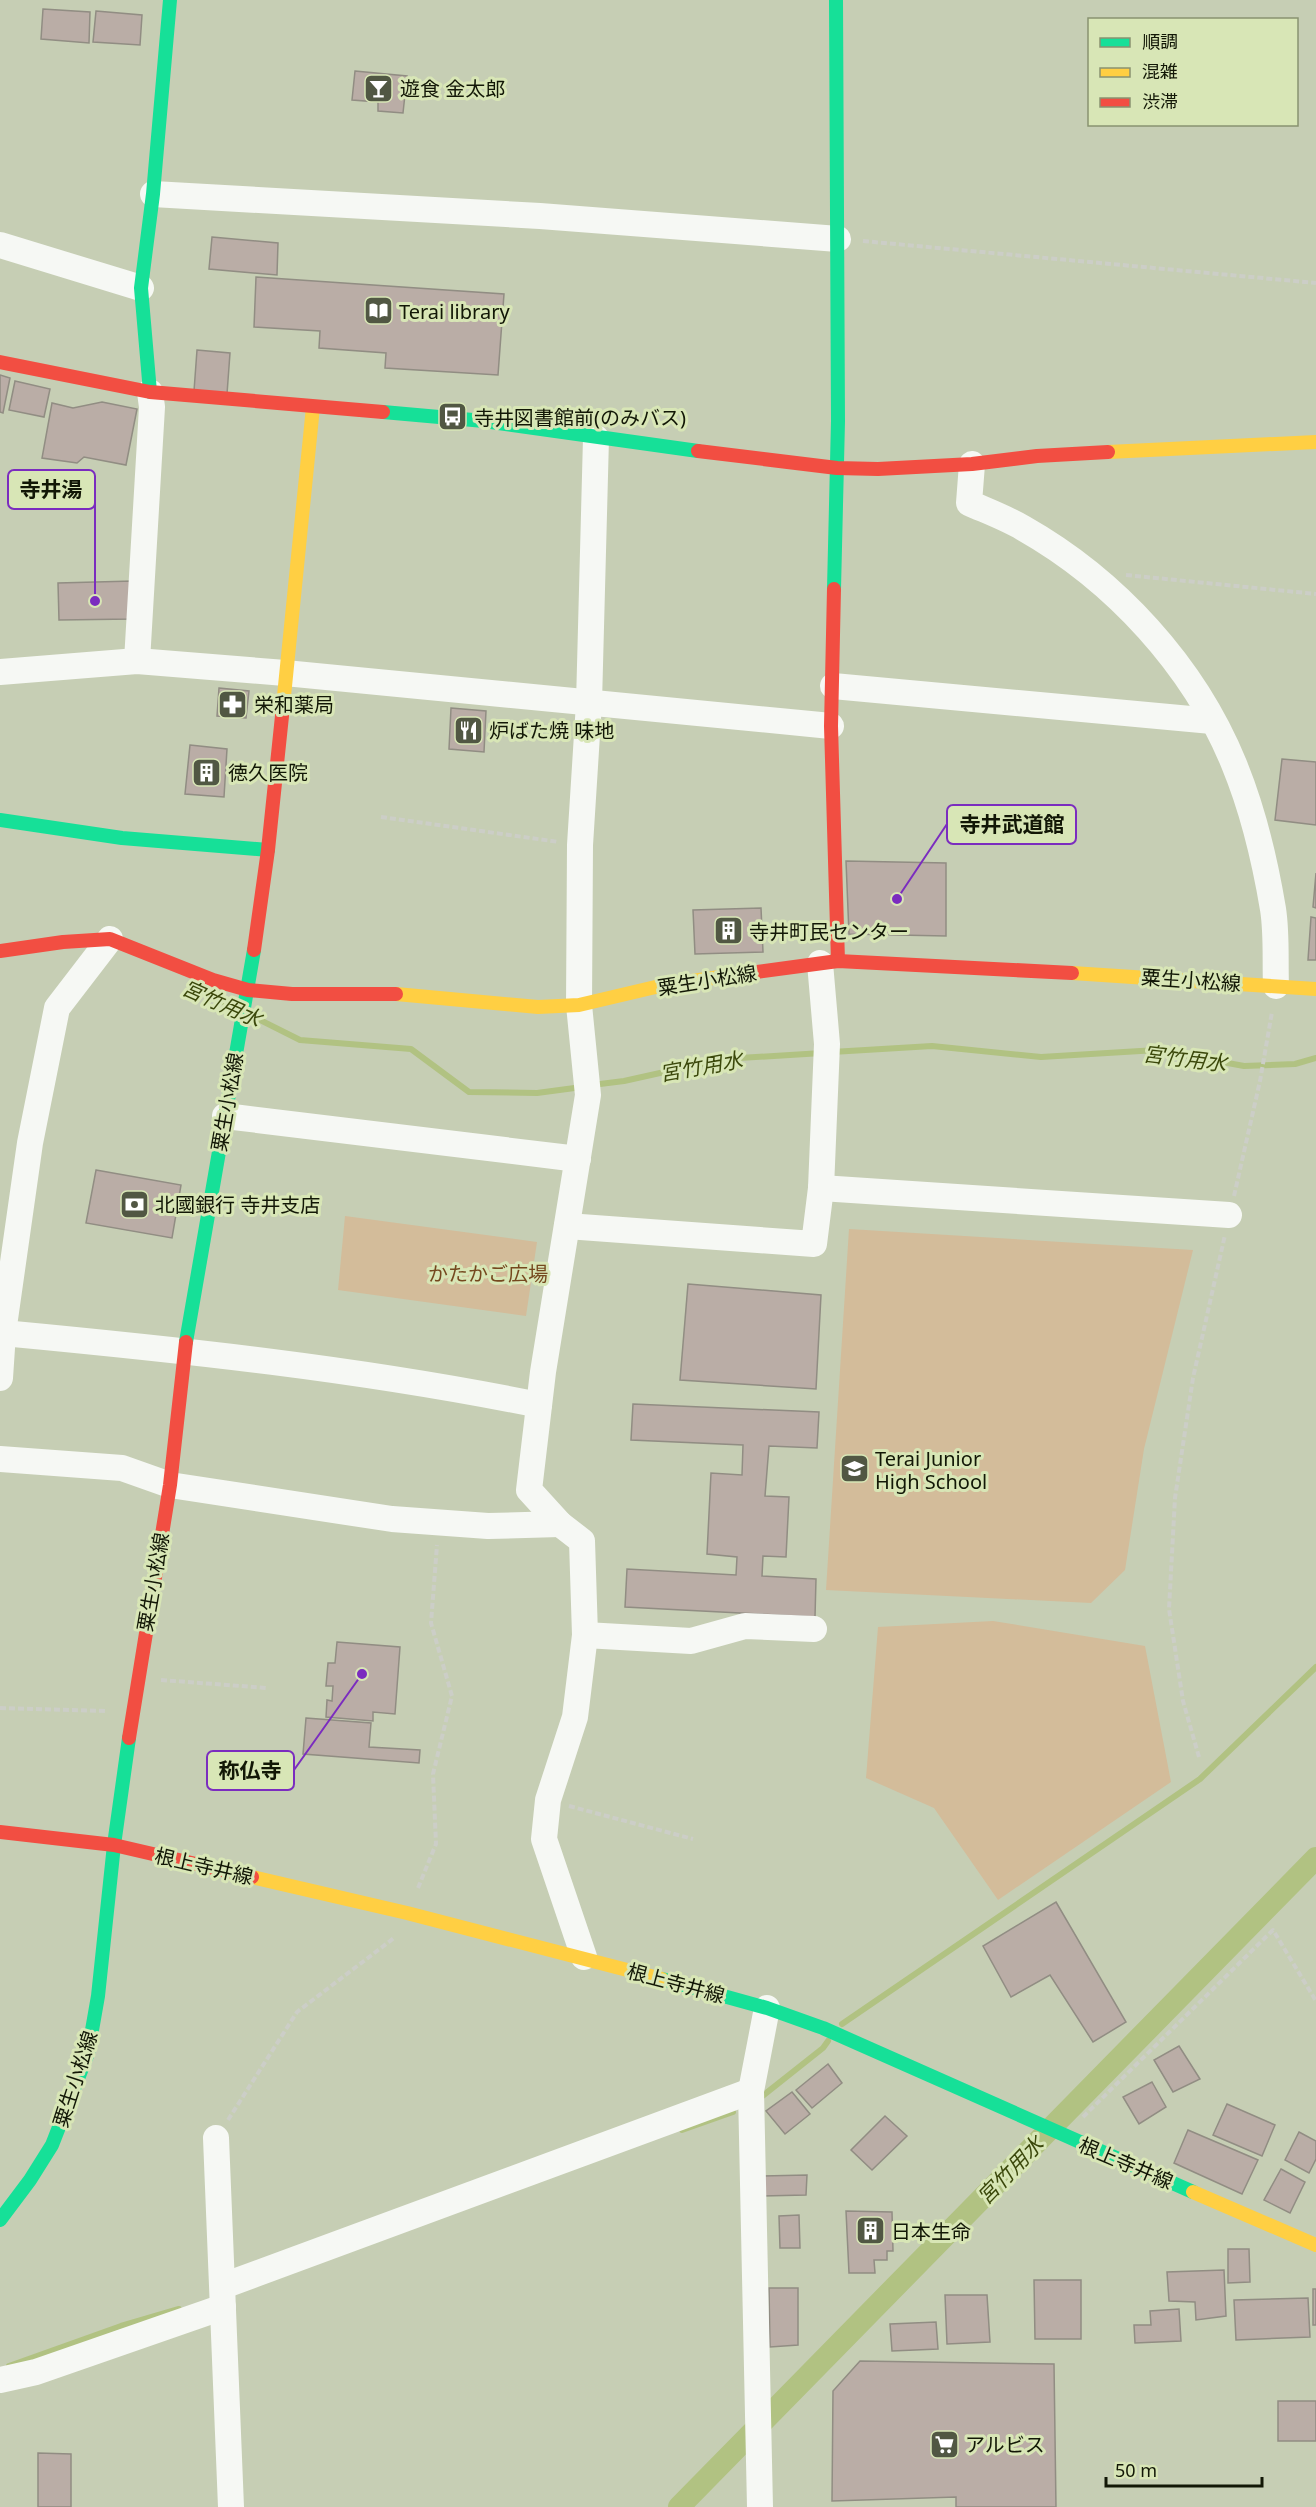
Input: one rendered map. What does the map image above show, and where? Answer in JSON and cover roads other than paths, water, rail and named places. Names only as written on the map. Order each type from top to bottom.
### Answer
[{"type":"main road","points":[[150,392],[141,288],[153,194],[170,0]]},
{"type":"main road","points":[[829,962],[831,726],[837,468],[836,0]]},
{"type":"main road","points":[[0,362],[150,392],[484,421],[596,438],[837,468],[878,469],[972,464],[1037,456],[1316,442]]},
{"type":"main road","points":[[0,951],[111,939],[213,980],[247,997],[268,850],[313,407]]},
{"type":"main road","points":[[0,820],[122,838],[268,850]]},
{"type":"main road","name":"粟生小松線","points":[[0,2220],[30,2180],[52,2145],[88,2053],[98,1996],[114,1845],[136,1678],[170,1485],[184,1350],[247,997],[380,993],[538,1006],[579,1005],[664,985],[829,962],[1146,977],[1316,989]]},
{"type":"main road","name":"根上寺井線","points":[[0,1832],[114,1845],[407,1913],[767,2008],[844,2037],[1033,2123],[1316,2245]]},
{"type":"street","points":[[153,194],[540,216],[838,239]]},
{"type":"street","points":[[0,245],[141,288]]},
{"type":"street","points":[[137,662],[152,407],[150,392]]},
{"type":"street","points":[[584,1958],[544,1839],[548,1800],[575,1717],[585,1635],[582,1541],[560,1524],[529,1490],[539,1405],[578,1159],[587,1086],[579,1005],[580,845],[589,702],[596,438]]},
{"type":"street","points":[[972,464],[969,503],[1023,528],[1087,571],[1159,639],[1212,721],[1234,764],[1258,837],[1274,911],[1276,986]]},
{"type":"street","points":[[0,672],[137,662],[285,673],[831,726]]},
{"type":"street","points":[[833,687],[1212,721]]},
{"type":"street","points":[[0,1378],[3,1333],[30,1143],[57,1008],[111,939]]},
{"type":"street","points":[[567,1226],[814,1244],[821,1188],[829,962]]},
{"type":"street","points":[[225,1116],[578,1159]]},
{"type":"street","points":[[821,1188],[1229,1215]]},
{"type":"street","points":[[3,1333],[184,1350],[456,1388],[539,1405]]},
{"type":"street","points":[[0,1459],[122,1468],[170,1485],[392,1519],[488,1526],[560,1524]]},
{"type":"street","points":[[585,1635],[691,1641],[744,1626],[814,1629]]},
{"type":"street","points":[[760,2507],[751,2091],[767,2008]]},
{"type":"street","points":[[0,2380],[36,2372],[223,2296],[751,2091]]},
{"type":"street","points":[[216,2138],[231,2507]]},
{"type":"waterway","name":"宮竹用水","points":[[209,995],[235,1008]]},
{"type":"waterway","name":"宮竹用水","points":[[252,1016],[300,1040],[411,1049],[469,1092],[537,1093],[582,1087]]},
{"type":"waterway","name":"宮竹用水","points":[[832,1052],[932,1046],[1041,1057],[1157,1050],[1244,1066],[1295,1064],[1316,1058]]},
{"type":"waterway","name":"宮竹用水","points":[[592,1085],[624,1081],[723,1059],[822,1053]]},
{"type":"waterway","points":[[842,2024],[1200,1779],[1316,1667]]},
{"type":"waterway","name":"宮竹用水","points":[[679,2507],[1316,1858]]},
{"type":"waterway","points":[[760,2098],[823,2048],[828,2041]]},
{"type":"waterway","points":[[682,2130],[733,2112]]},
{"type":"waterway","points":[[9,2366],[121,2326],[179,2309]]},
{"type":"place","name":"遊食 金太郎","points":[[379,88]]},
{"type":"place","name":"Terai library","points":[[378,311]]},
{"type":"place","name":"寺井図書館前(のみバス)","points":[[453,417]]},
{"type":"place","name":"寺井湯","points":[[95,601]]},
{"type":"place","name":"栄和薬局","points":[[233,704]]},
{"type":"place","name":"炉ばた焼 味地","points":[[468,730]]},
{"type":"place","name":"徳久医院","points":[[207,772]]},
{"type":"place","name":"寺井武道館","points":[[897,899]]},
{"type":"place","name":"寺井町民センター","points":[[728,931]]},
{"type":"place","name":"北國銀行 寺井支店","points":[[134,1204]]},
{"type":"place","name":"Terai Junior High School","points":[[854,1469]]},
{"type":"place","name":"称仏寺","points":[[362,1674]]},
{"type":"place","name":"日本生命","points":[[870,2231]]},
{"type":"place","name":"アルビス","points":[[944,2444]]},
{"type":"park label","name":"かたかご広場","points":[[488,1273]]}]
